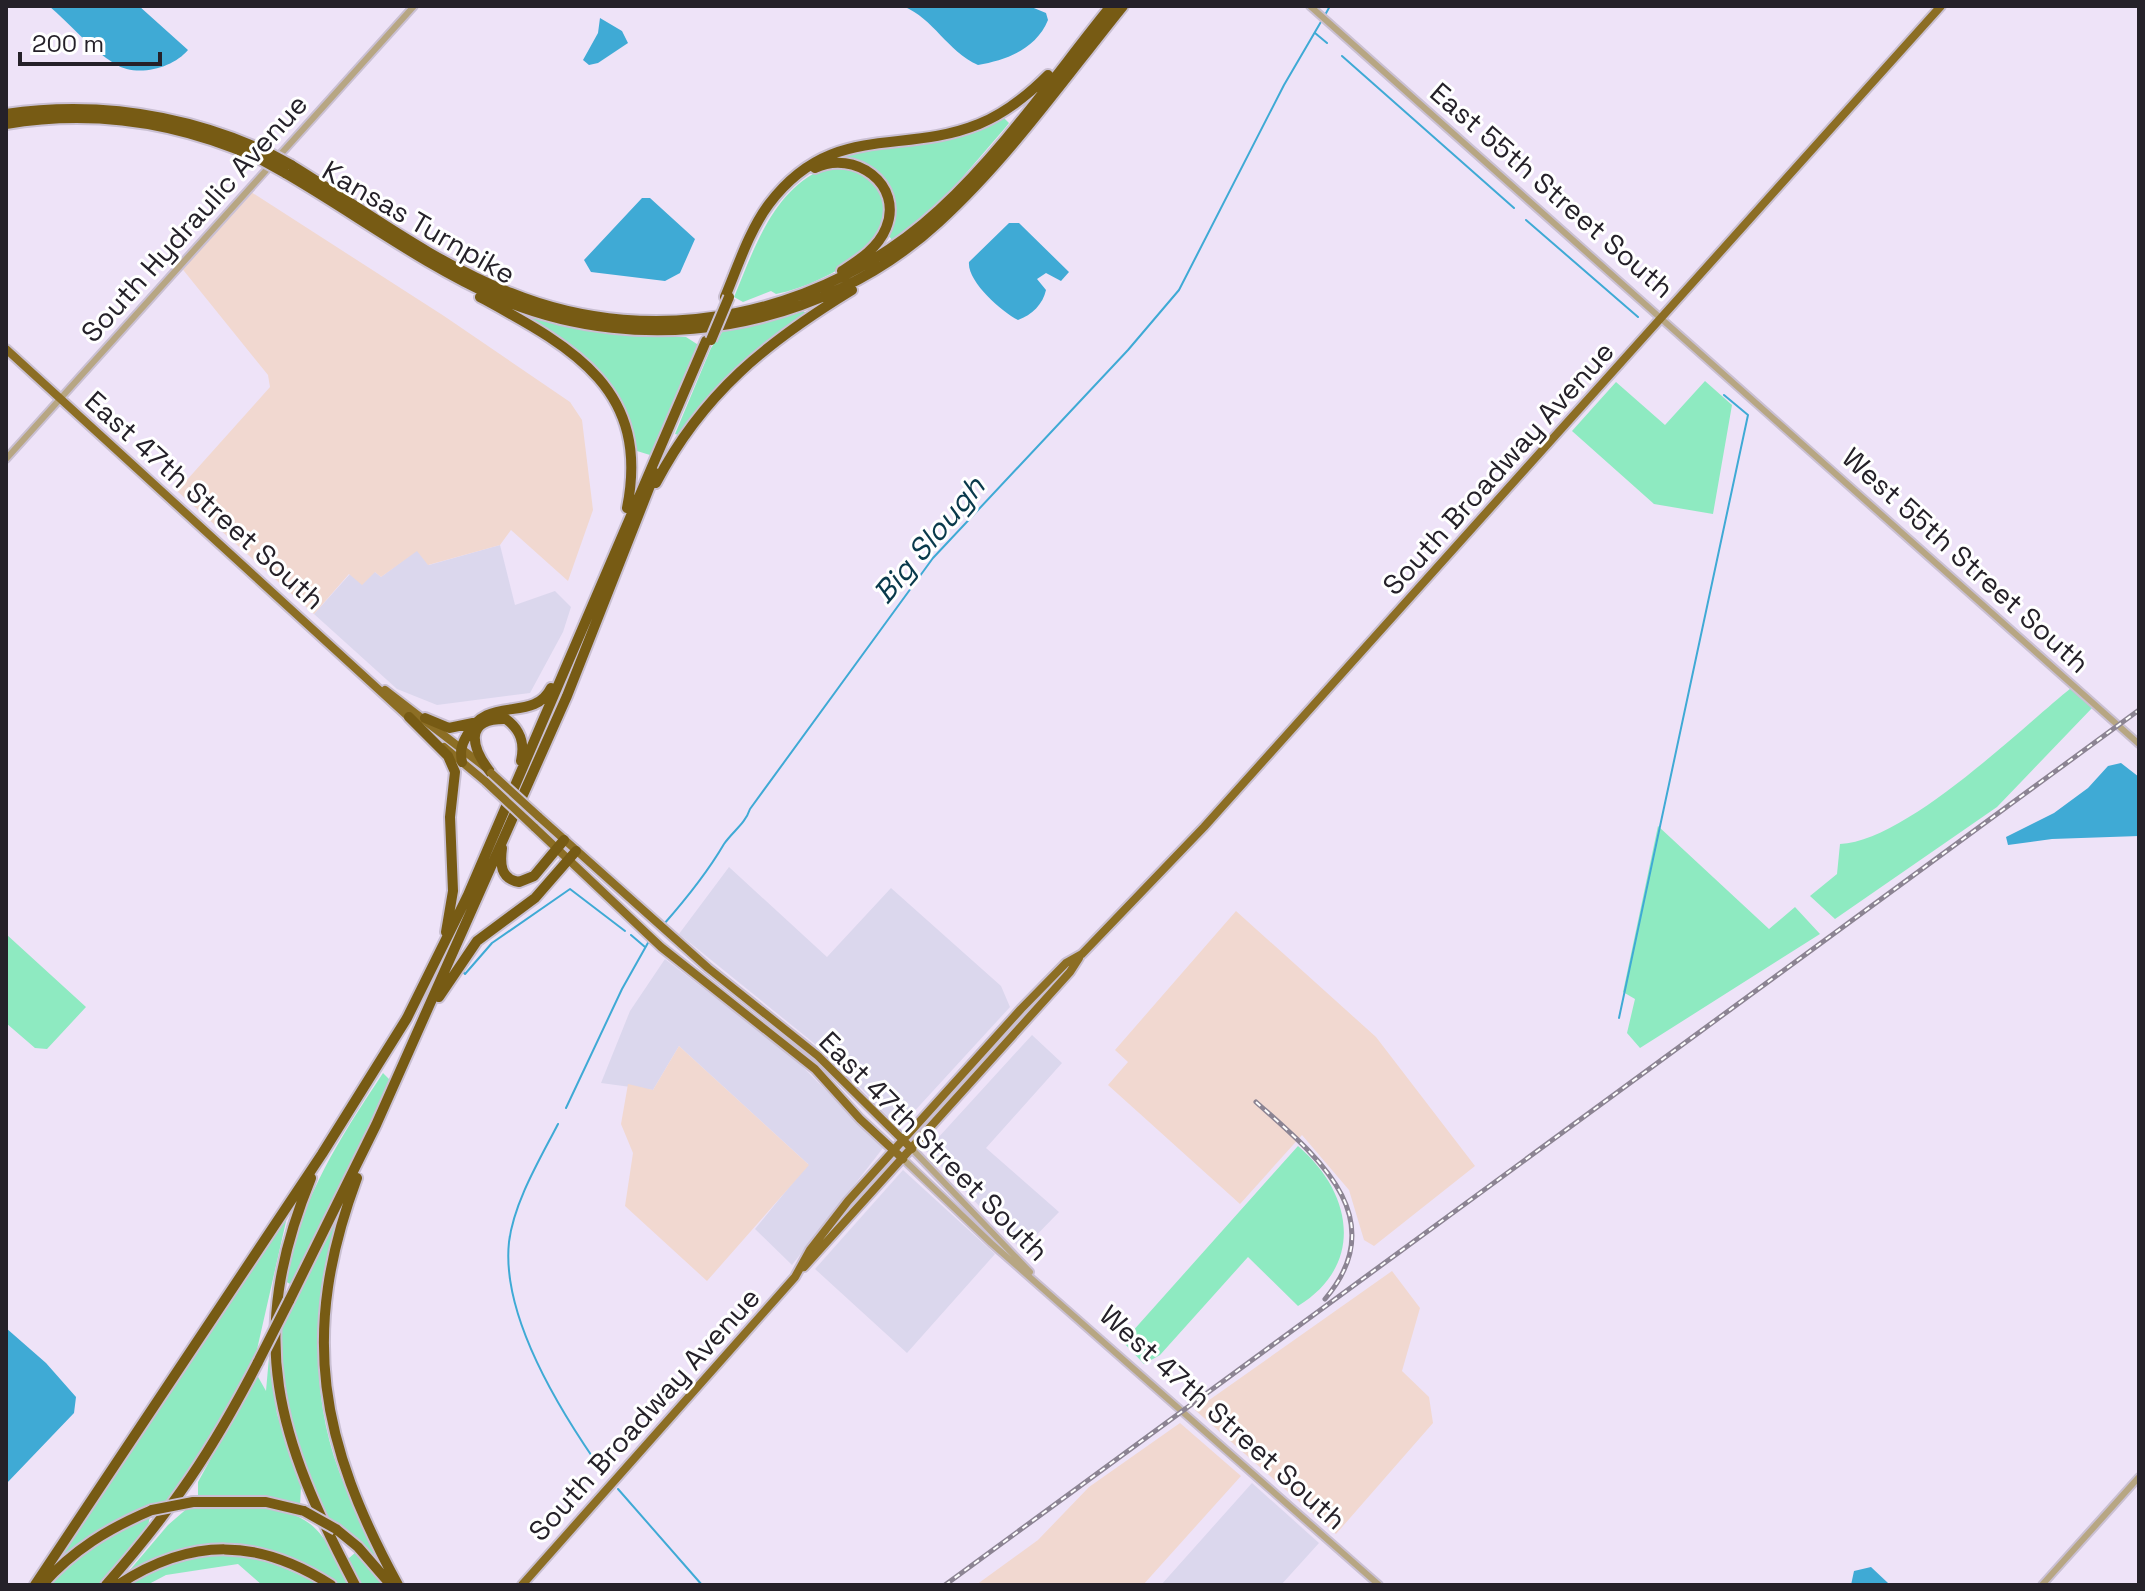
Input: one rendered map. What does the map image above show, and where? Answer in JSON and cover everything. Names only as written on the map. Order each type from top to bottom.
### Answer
[{"type":"highway","name":"Kansas Turnpike","points":[[6,114],[79,108],[147,113],[211,130],[288,169],[445,261],[526,299],[573,312],[623,319],[672,321],[742,313],[834,282],[876,259],[915,230],[969,178],[1111,6]]},
{"type":"highway","name":"Kansas Turnpike","points":[[288,169],[419,256],[482,291],[546,315],[607,327],[658,330],[728,325],[784,312],[841,289],[908,248],[982,178],[1123,6]]},
{"type":"highway","points":[[106,1585],[186,1489],[217,1440],[376,1125],[567,696],[759,220],[799,173],[824,157],[860,145],[945,133],[992,119],[1032,91],[1091,30]]},
{"type":"highway","name":"Kansas Turnpike","points":[[6,124],[70,117],[122,118],[184,131],[261,155]]},
{"type":"highway","points":[[727,297],[761,224],[798,180],[820,166],[838,161],[863,167],[879,181],[888,197],[889,217],[884,232],[868,252],[835,276],[742,313]]},
{"type":"highway","points":[[642,510],[693,423],[738,371],[797,324],[884,271],[908,248]]},
{"type":"highway","points":[[419,256],[434,270],[573,351],[607,386],[628,430],[632,452],[631,490],[624,526]]},
{"type":"highway","points":[[35,1585],[322,1154],[403,1026],[434,967],[517,782],[624,526],[709,341]]},
{"type":"highway","points":[[425,718],[449,728],[473,723],[492,711],[540,701],[548,694],[580,633]]},
{"type":"highway","points":[[409,717],[448,756],[455,772],[450,817],[453,891],[448,926],[434,967]]},
{"type":"highway","points":[[489,778],[477,753],[474,735],[491,720],[506,719],[518,729],[522,738],[517,782]]},
{"type":"highway","points":[[462,762],[461,747],[473,723]]},
{"type":"highway","points":[[505,834],[501,870],[513,882],[527,881],[561,845]]},
{"type":"highway","points":[[395,1084],[463,959],[495,926],[535,898],[576,851]]},
{"type":"highway","points":[[376,1125],[332,1256],[324,1312],[323,1365],[330,1421],[345,1474],[398,1585]]},
{"type":"highway","points":[[322,1154],[285,1251],[276,1293],[274,1351],[278,1394],[292,1448],[355,1585]]},
{"type":"highway","points":[[42,1585],[61,1563],[92,1539],[152,1510],[193,1502],[266,1502],[304,1511],[336,1529],[358,1547],[391,1585]]},
{"type":"highway","points":[[118,1585],[165,1560],[231,1548],[292,1562],[331,1585]]},
{"type":"main road","name":"South Broadway Avenue","points":[[522,1585],[799,1271],[1070,972],[1082,954],[1213,817],[1941,6]]},
{"type":"main road","name":"East 47th Street South","points":[[6,349],[409,717],[462,762],[489,778],[538,816],[561,845],[568,861],[661,947],[815,1069],[903,1159]]},
{"type":"main road","name":"East 47th Street South","points":[[375,684],[461,747],[534,827],[576,851],[671,935],[818,1056],[912,1149]]},
{"type":"main road","name":"South Broadway Avenue","points":[[799,1271],[823,1232],[894,1151],[1021,1009],[1066,963],[1082,954]]},
{"type":"main road","points":[[774,1034],[785,1035],[809,1056],[818,1056]]},
{"type":"main road","points":[[815,1069],[823,1067],[857,1096]]},
{"type":"street","name":"South Hydraulic Avenue","points":[[6,459],[414,6]]},
{"type":"street","name":"East 55th Street South","points":[[1310,6],[1764,409]]},
{"type":"street","name":"West 55th Street South","points":[[1764,409],[2139,744]]},
{"type":"street","name":"East 47th Street South","points":[[912,1149],[1015,1253],[1037,1281]]},
{"type":"street","name":"East 47th Street South","points":[[903,1159],[1037,1281]]},
{"type":"street","name":"West 47th Street South","points":[[1037,1281],[1379,1585]]},
{"type":"street","points":[[2042,1585],[2139,1477]]},
{"type":"shaded area","points":[[248,190],[444,316],[570,402],[582,420],[593,510],[568,581],[511,530],[500,545],[428,565],[417,551],[381,577],[375,572],[362,585],[349,574],[314,614],[177,491],[270,387],[268,375],[180,266]]},
{"type":"shaded area","points":[[500,545],[515,605],[555,591],[571,607],[563,632],[530,693],[437,705],[397,689],[314,614],[350,574],[375,572],[381,577],[417,550],[429,565]]},
{"type":"shaded area","points":[[729,867],[827,957],[891,888],[1001,986],[1010,1007],[899,1128],[831,1057],[679,934]]},
{"type":"shaded area","points":[[1236,911],[1376,1037],[1475,1166],[1374,1246],[1364,1240],[1349,1190],[1302,1135],[1240,1204],[1108,1085],[1128,1062],[1115,1050]]},
{"type":"shaded area","points":[[665,959],[794,1058],[883,1148],[792,1265],[755,1229],[808,1164],[679,1046],[653,1090],[601,1083],[630,1011]]},
{"type":"shaded area","points":[[1032,1035],[1062,1063],[986,1148],[1059,1212],[1022,1250],[926,1151]]},
{"type":"shaded area","points":[[679,1046],[809,1165],[707,1281],[625,1206],[633,1153],[621,1124],[628,1084],[653,1090]]},
{"type":"shaded area","points":[[903,1170],[995,1254],[907,1353],[815,1269]]},
{"type":"shaded area","points":[[1392,1271],[1420,1308],[1402,1371],[1429,1397],[1433,1423],[1336,1534],[1195,1410]]},
{"type":"shaded area","points":[[1180,1423],[1241,1476],[1143,1585],[976,1585],[1038,1540],[1089,1487]]},
{"type":"shaded area","points":[[1252,1483],[1319,1543],[1281,1585],[1161,1585]]},
{"type":"green space","points":[[1004,118],[1009,123],[949,193],[893,241],[888,235],[893,205],[885,182],[865,166],[838,156],[943,138]]},
{"type":"green space","points":[[830,166],[859,173],[880,191],[886,203],[887,216],[883,229],[873,243],[852,261],[815,281],[776,294],[771,291],[743,302],[734,297],[759,239],[781,203],[811,175]]},
{"type":"green space","points":[[803,311],[806,313],[738,369],[679,435],[675,434],[711,348],[723,331]]},
{"type":"green space","points":[[530,316],[628,336],[686,337],[700,346],[650,455],[637,451],[631,428],[611,389],[582,358],[527,320]]},
{"type":"green space","points":[[1705,381],[1732,405],[1713,514],[1654,504],[1572,431],[1616,382],[1665,425]]},
{"type":"green space","points":[[2071,688],[2093,707],[1997,807],[1835,919],[1810,896],[1837,874],[1840,844],[1867,838],[1928,805]]},
{"type":"green space","points":[[1658,826],[1769,929],[1795,907],[1820,934],[1640,1048],[1627,1033],[1635,999],[1623,992]]},
{"type":"green space","points":[[6,934],[86,1007],[47,1049],[35,1048],[6,1023]]},
{"type":"green space","points":[[383,1073],[390,1080],[383,1097],[292,1285],[283,1280],[311,1196],[350,1124]]},
{"type":"green space","points":[[1298,1146],[1331,1185],[1340,1206],[1344,1228],[1342,1250],[1334,1270],[1319,1289],[1298,1306],[1248,1257],[1160,1355],[1144,1364],[1123,1342]]},
{"type":"green space","points":[[339,1213],[320,1310],[319,1375],[329,1439],[343,1480],[371,1542],[375,1560],[327,1519],[298,1454],[287,1416],[277,1334]]},
{"type":"green space","points":[[287,1217],[256,1354],[218,1431],[170,1501],[113,1523],[53,1566]]},
{"type":"green space","points":[[269,1357],[277,1414],[301,1486],[300,1506],[242,1496],[198,1498],[198,1482],[257,1375],[266,1391]]},
{"type":"green space","points":[[248,1504],[288,1513],[313,1526],[330,1549],[349,1585],[336,1585],[315,1570],[228,1546],[123,1578],[168,1525],[190,1506]]},
{"type":"green space","points":[[150,1516],[147,1531],[101,1585],[47,1585],[106,1536]]},
{"type":"green space","points":[[356,1552],[385,1585],[360,1585],[348,1559]]},
{"type":"green space","points":[[216,1554],[261,1558],[323,1585],[262,1585],[238,1564],[166,1575],[147,1585],[126,1585],[161,1566]]},
{"type":"water","points":[[49,6],[139,6],[188,50],[173,62],[154,69],[124,68],[98,51]]},
{"type":"water","points":[[903,6],[1029,6],[1046,13],[1048,20],[1036,39],[1019,52],[978,65]]},
{"type":"water","points":[[600,18],[622,31],[628,43],[598,63],[589,65],[583,60],[598,33]]},
{"type":"water","points":[[642,198],[650,198],[695,239],[680,273],[665,281],[591,272],[584,260]]},
{"type":"water","points":[[1009,223],[1019,223],[1069,272],[1061,281],[1046,273],[1037,279],[1046,290],[1042,300],[1032,312],[1018,320],[994,303],[979,286],[973,278],[969,262]]},
{"type":"water","points":[[2121,763],[2139,777],[2139,836],[2052,839],[2008,845],[2006,837],[2054,813],[2088,788],[2108,766]]},
{"type":"water","points":[[6,1328],[46,1363],[76,1397],[74,1413],[6,1484]]},
{"type":"water","points":[[1871,1567],[1891,1585],[1851,1585],[1854,1571]]},
{"type":"waterway","name":"Big Slough","points":[[1325,15],[1330,6]]},
{"type":"waterway","name":"Big Slough","points":[[664,924],[696,886],[933,558],[1128,350],[1179,290],[1284,85],[1322,20]]},
{"type":"waterway","points":[[1315,33],[1327,43]]},
{"type":"waterway","points":[[1342,56],[1514,208]]},
{"type":"waterway","points":[[1526,220],[1638,317]]},
{"type":"waterway","points":[[1619,1018],[1748,415],[1724,395]]},
{"type":"waterway","points":[[463,972],[465,974],[492,943],[570,889],[625,931]]},
{"type":"waterway","points":[[631,935],[645,947]]},
{"type":"waterway","name":"Big Slough","points":[[566,1108],[622,989],[649,941]]},
{"type":"waterway","name":"Big Slough","points":[[558,1124],[516,1212],[509,1242],[509,1271],[515,1302],[538,1364],[571,1424],[605,1475]]},
{"type":"waterway","name":"Big Slough","points":[[618,1489],[702,1585]]},
{"type":"railway","points":[[945,1585],[2139,710]]},
{"type":"railway","points":[[1256,1102],[1322,1166],[1338,1189],[1349,1214],[1352,1241],[1345,1269],[1325,1299]]}]
